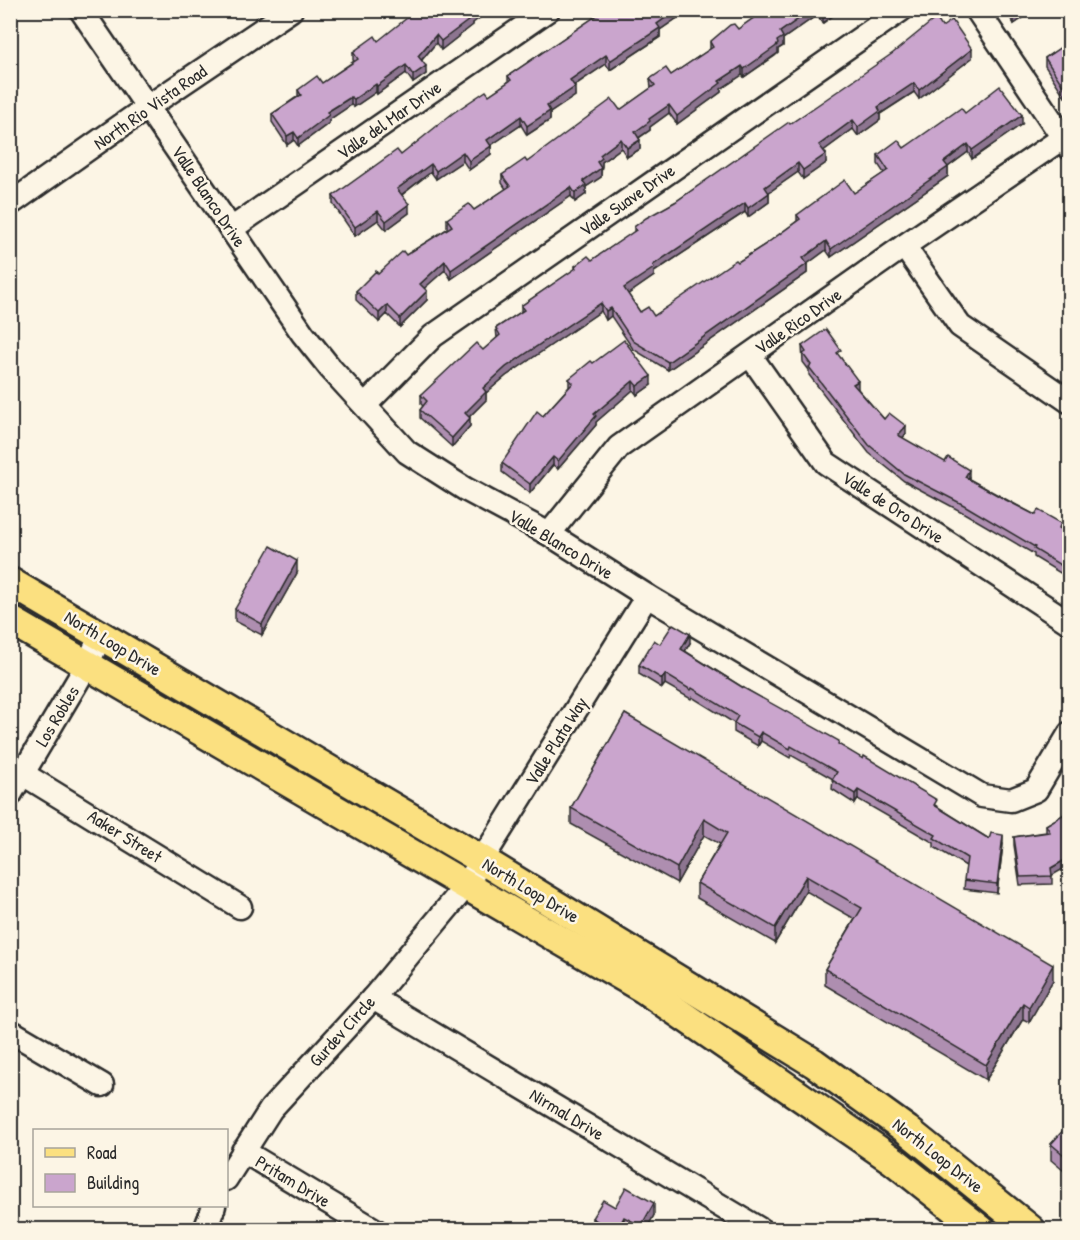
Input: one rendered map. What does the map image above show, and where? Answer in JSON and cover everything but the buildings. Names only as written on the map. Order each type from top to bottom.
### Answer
[{"type":"main road","name":"North Loop Drive","points":[[10,582],[482,860],[814,1063],[907,1130],[1032,1230]]},
{"type":"main road","name":"North Loop Drive","points":[[10,620],[250,758],[465,887],[644,989],[894,1161],[981,1230]]},
{"type":"street","name":"Valle Blanco Drive","points":[[81,10],[149,106],[303,334],[331,369],[366,404],[407,452],[465,489],[549,534],[647,596],[982,796],[1011,800],[1036,790],[1070,733]]},
{"type":"street","name":"North Rio Vista Road","points":[[10,204],[291,10]]},
{"type":"street","name":"Valle del Mar Drive","points":[[231,229],[548,10]]},
{"type":"street","name":"Valle Suave Drive","points":[[366,404],[433,336],[901,10]]},
{"type":"street","points":[[977,10],[1067,140]]},
{"type":"street","name":"Valle Rico Drive","points":[[549,534],[619,447],[904,246],[1067,140]]},
{"type":"street","points":[[904,246],[960,326],[1030,377],[1070,402]]},
{"type":"street","name":"Valle de Oro Drive","points":[[750,355],[826,463],[1070,623]]},
{"type":"street","name":"Valle Plata Way","points":[[465,887],[647,596]]},
{"type":"street","name":"Los Robles","points":[[10,795],[17,770],[87,665],[101,636]]},
{"type":"street","name":"Aaker Street","points":[[17,770],[240,907]]},
{"type":"street","name":"Gurdev Circle","points":[[228,1176],[271,1109],[373,998],[465,887]]},
{"type":"street","name":"Nirmal Drive","points":[[373,998],[761,1230]]},
{"type":"street","points":[[10,1030],[102,1085]]},
{"type":"street","name":"Pritam Drive","points":[[243,1151],[375,1230]]},
{"type":"street","points":[[205,1230],[214,1207]]}]
